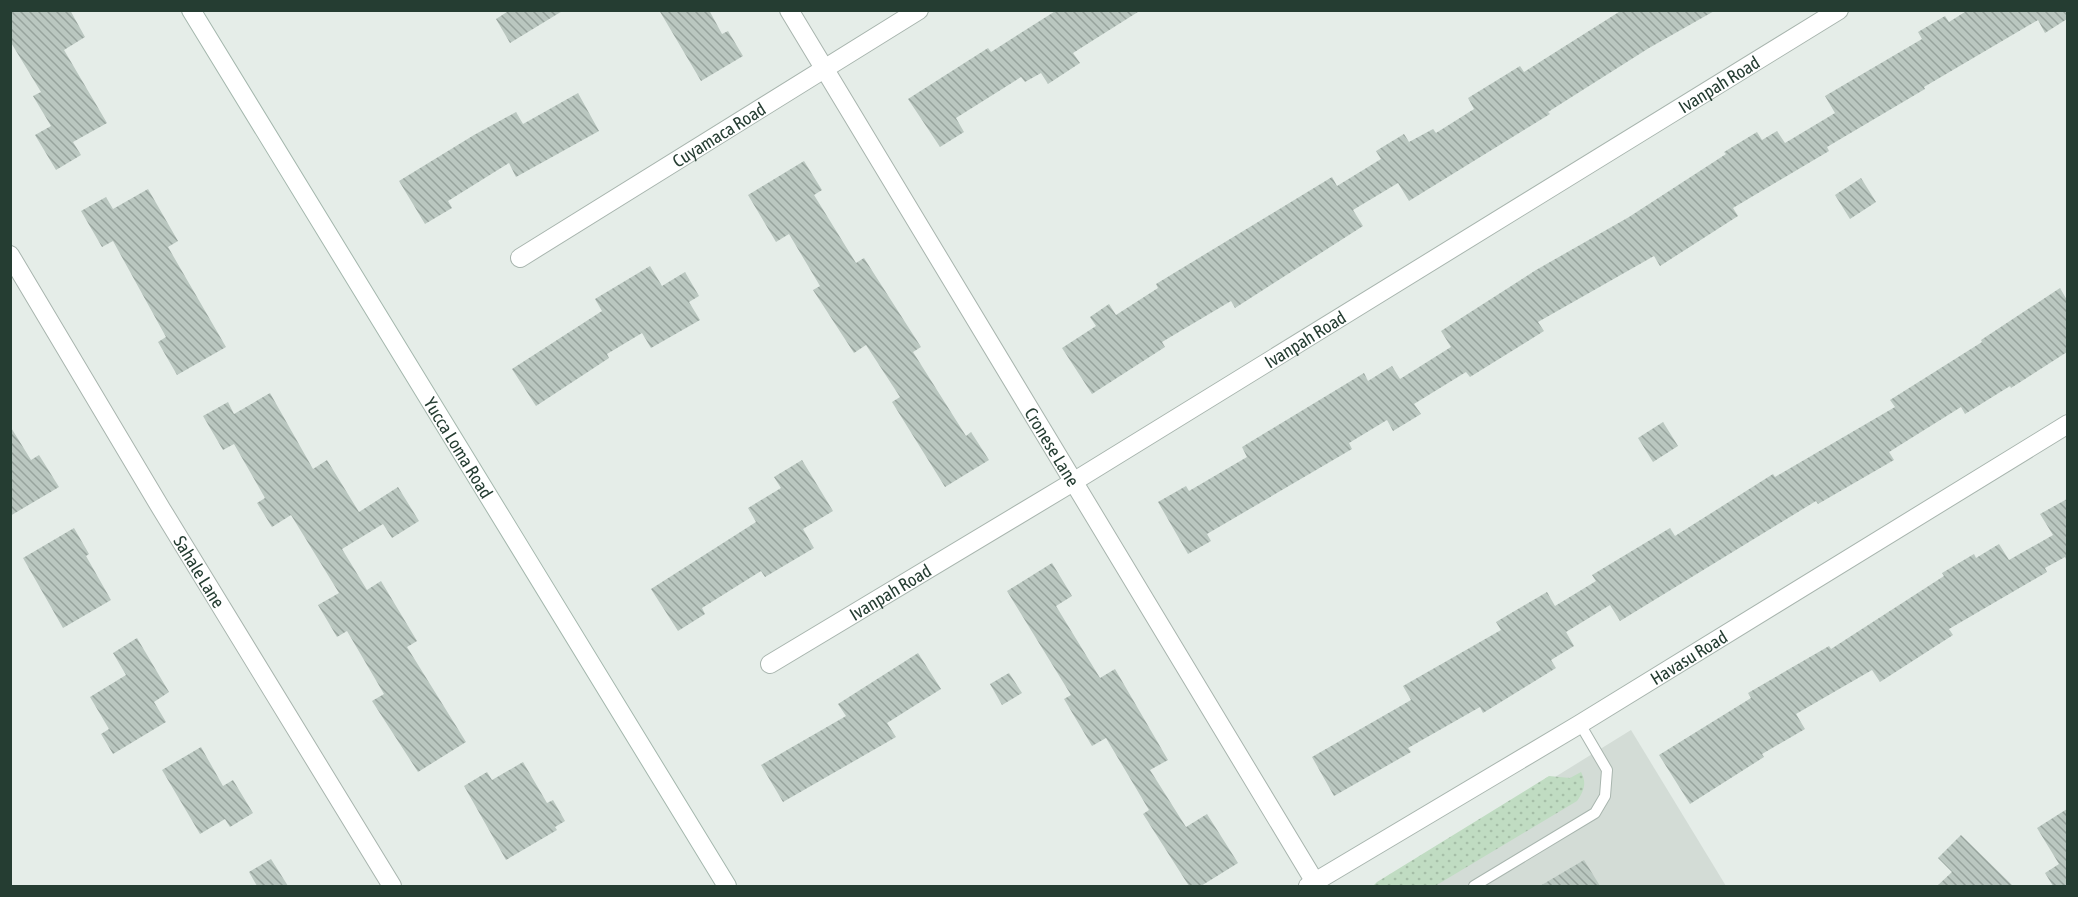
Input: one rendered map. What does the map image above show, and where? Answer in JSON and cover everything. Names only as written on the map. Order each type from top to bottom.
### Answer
[{"type":"street","name":"Yucca Loma Road","points":[[191,10],[727,886]]},
{"type":"street","name":"Cronese Lane","points":[[789,10],[1311,884]]},
{"type":"street","name":"Cuyamaca Road","points":[[520,258],[919,10]]},
{"type":"street","name":"Ivanpah Road","points":[[770,664],[1073,482],[1839,10]]},
{"type":"street","name":"Sahale Lane","points":[[10,255],[162,510],[392,886]]},
{"type":"street","name":"Havasu Road","points":[[1311,884],[1580,724],[2067,424]]},
{"type":"lane","points":[[1474,886],[1595,813],[1605,796],[1607,770],[1580,724]]},
{"type":"shaded area","points":[[1631,730],[1726,886],[1379,886]]},
{"type":"green space","points":[[1581,772],[1584,787],[1577,801],[1435,886],[1373,886],[1549,776],[1570,778]]},
{"type":"building","points":[[10,10],[70,10],[85,37],[64,50],[107,123],[73,142],[81,155],[56,170],[35,135],[51,126],[33,96],[41,92],[10,41]]},
{"type":"building","points":[[510,10],[564,10],[510,43],[496,19]]},
{"type":"building","points":[[659,10],[709,10],[722,34],[728,31],[743,56],[701,81]]},
{"type":"building","points":[[1057,10],[1141,10],[1073,53],[1080,63],[1048,84],[1041,73],[1025,82],[1021,77],[956,118],[964,132],[940,147],[908,99],[988,48],[991,52]]},
{"type":"building","points":[[1622,10],[1716,10],[1649,48],[1548,112],[1550,114],[1409,201],[1398,183],[1353,210],[1363,226],[1235,308],[1231,301],[1162,342],[1165,347],[1092,394],[1062,348],[1096,326],[1090,317],[1109,304],[1116,315],[1158,288],[1156,284],[1332,177],[1337,186],[1381,159],[1376,151],[1404,134],[1409,142],[1433,129],[1436,133],[1474,109],[1468,98],[1520,66],[1524,72]]},
{"type":"building","points":[[1968,10],[2067,10],[2067,19],[2045,33],[2038,20],[1924,87],[1925,89],[1827,147],[1829,151],[1733,208],[1738,216],[1660,266],[1654,256],[1538,322],[1544,331],[1470,377],[1466,372],[1414,404],[1421,414],[1393,431],[1387,420],[1349,443],[1352,449],[1207,534],[1211,541],[1188,554],[1158,502],[1186,486],[1189,491],[1247,457],[1242,447],[1364,373],[1368,381],[1392,366],[1400,379],[1451,347],[1441,331],[1536,270],[1629,217],[1757,132],[1762,140],[1777,131],[1785,143],[1835,113],[1825,96],[1922,39],[1918,32],[1945,16],[1949,22]]},
{"type":"building","points":[[578,93],[599,131],[516,177],[509,163],[448,201],[452,208],[425,224],[399,181],[516,112],[523,124]]},
{"type":"building","points":[[804,161],[822,190],[814,195],[856,263],[864,258],[921,347],[913,352],[966,436],[971,432],[989,460],[945,487],[892,402],[900,397],[866,345],[854,353],[813,290],[820,286],[789,234],[776,242],[748,195]]},
{"type":"building","points":[[1861,178],[1876,202],[1850,219],[1835,195]]},
{"type":"building","points":[[148,189],[178,241],[168,247],[226,347],[177,375],[158,342],[166,337],[113,241],[102,247],[81,211],[106,197],[113,209]]},
{"type":"building","points":[[650,266],[662,286],[685,272],[699,296],[689,302],[700,320],[651,348],[642,333],[607,354],[609,358],[536,406],[512,369],[602,311],[595,299]]},
{"type":"building","points":[[2060,288],[2067,300],[2067,352],[1965,414],[1961,407],[1889,452],[1894,460],[1818,504],[1816,501],[1620,621],[1610,605],[1566,632],[1574,646],[1551,660],[1556,668],[1483,713],[1480,707],[1408,748],[1411,752],[1334,796],[1312,757],[1411,700],[1403,686],[1501,630],[1496,622],[1547,592],[1555,606],[1596,581],[1592,575],[1670,528],[1675,536],[1773,474],[1775,477],[1895,407],[1890,400],[1982,342],[1981,340]]},
{"type":"building","points":[[270,393],[313,469],[327,460],[359,512],[398,487],[419,521],[392,538],[383,524],[342,549],[367,590],[381,581],[417,641],[407,647],[466,742],[418,772],[372,701],[384,694],[347,631],[337,637],[318,605],[339,593],[291,515],[272,527],[257,503],[265,498],[234,444],[223,450],[203,416],[228,402],[234,414]]},
{"type":"building","points":[[1663,422],[1678,446],[1653,462],[1638,438]]},
{"type":"building","points":[[10,426],[31,460],[39,455],[59,487],[10,516]]},
{"type":"building","points":[[802,460],[833,511],[803,529],[814,548],[765,577],[761,571],[702,608],[705,614],[678,631],[651,589],[756,522],[748,508],[781,488],[774,477]]},
{"type":"building","points":[[2067,499],[2067,561],[2065,557],[2045,568],[2047,572],[1949,629],[1953,635],[1880,682],[1872,670],[1796,714],[1805,729],[1762,754],[1764,757],[1690,804],[1659,755],[1751,698],[1748,693],[1829,646],[1831,649],[1944,576],[1942,573],[1974,554],[1976,558],[1999,544],[2009,560],[2053,535],[2040,514]]},
{"type":"building","points":[[74,528],[89,554],[86,556],[111,600],[63,628],[23,558]]},
{"type":"building","points":[[1052,563],[1072,596],[1056,606],[1100,678],[1115,669],[1168,760],[1150,770],[1186,827],[1207,814],[1238,863],[1201,886],[1189,886],[1143,814],[1149,810],[1106,738],[1092,746],[1064,699],[1071,695],[1007,591]]},
{"type":"building","points":[[137,638],[169,692],[154,702],[166,722],[113,754],[101,734],[109,729],[90,697],[126,675],[113,653]]},
{"type":"building","points":[[918,653],[941,689],[887,723],[896,737],[783,802],[761,765],[846,716],[838,704]]},
{"type":"building","points":[[1009,673],[1022,693],[1002,705],[990,684]]},
{"type":"building","points":[[201,747],[223,786],[233,780],[253,813],[230,827],[225,819],[200,834],[162,770]]},
{"type":"building","points":[[523,762],[547,803],[553,800],[565,821],[555,827],[557,830],[506,860],[464,786],[487,772],[492,780]]},
{"type":"building","points":[[2067,809],[2067,886],[2053,886],[2045,873],[2059,864],[2037,828]]},
{"type":"building","points":[[1961,835],[2013,886],[1937,886],[1952,872],[1938,858]]},
{"type":"building","points":[[271,859],[288,886],[257,886],[249,872]]},
{"type":"building","points":[[1584,860],[1600,886],[1540,886]]}]
